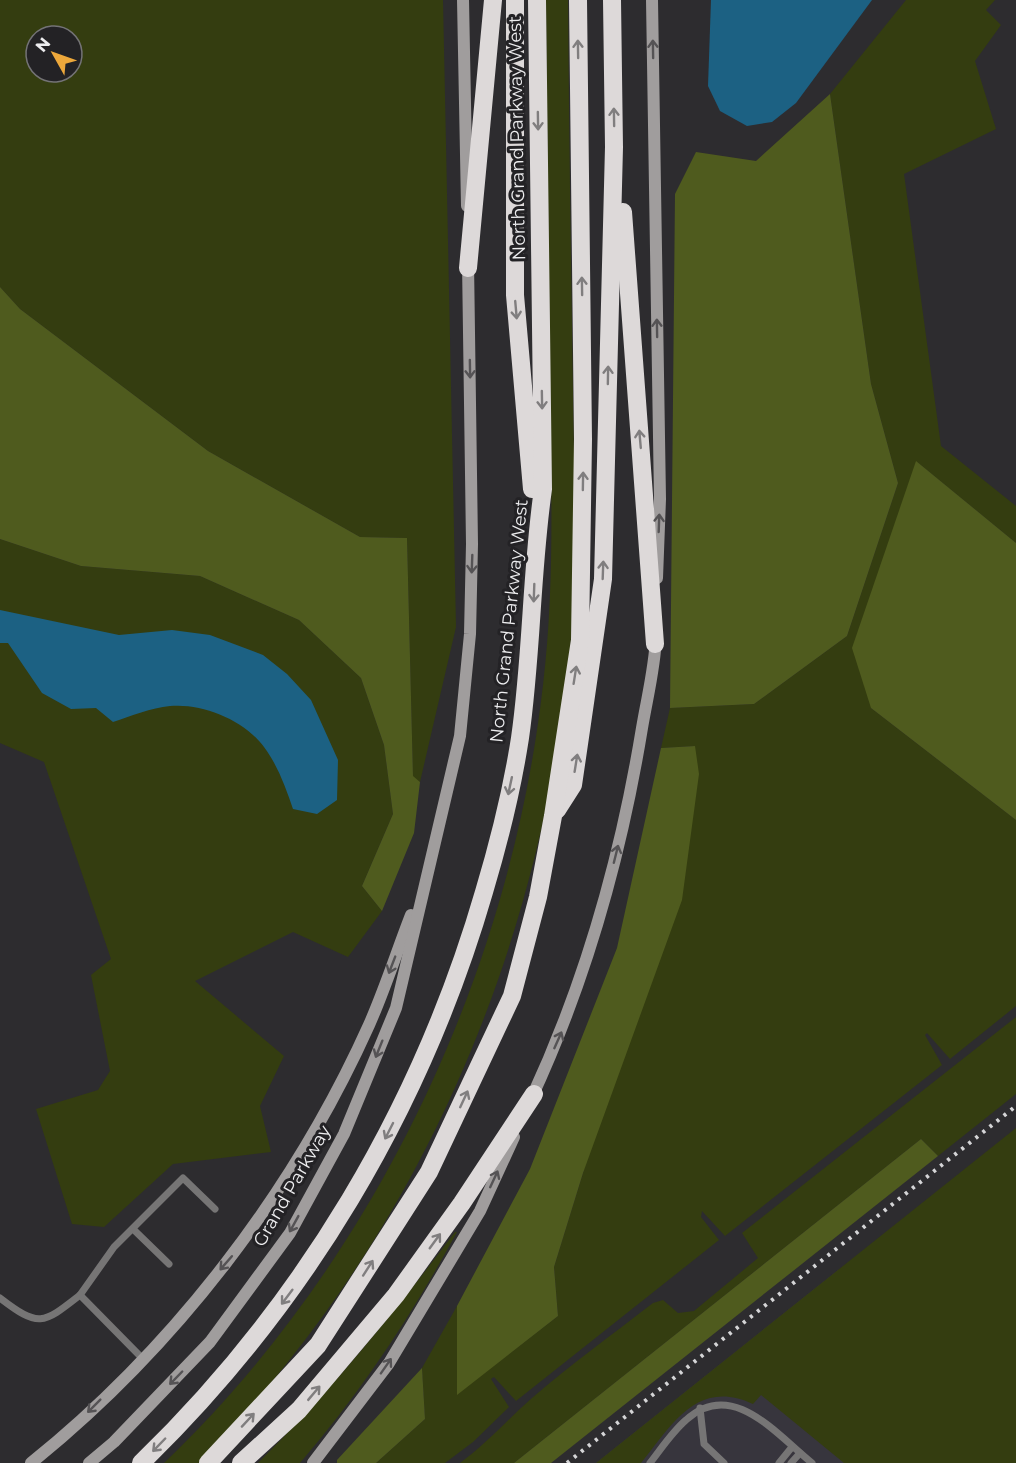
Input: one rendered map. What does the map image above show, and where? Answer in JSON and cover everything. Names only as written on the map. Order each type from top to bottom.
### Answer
[{"type":"highway","points":[[468,268],[493,0]]},
{"type":"highway","points":[[515,0],[515,295],[536,535]]},
{"type":"highway","name":"North Grand Parkway West","points":[[141,1463],[219,1380],[297,1283],[381,1147],[412,1085],[448,1002],[464,960],[496,850],[520,740],[532,625],[536,535],[543,489],[537,0]]},
{"type":"highway","points":[[208,1463],[318,1345],[429,1172],[512,996],[538,897],[580,640],[583,440],[578,0]]},
{"type":"highway","points":[[553,816],[573,785],[603,579],[614,147],[612,0]]},
{"type":"highway","points":[[614,147],[622,204],[656,644]]},
{"type":"highway","points":[[242,1463],[299,1410],[396,1295],[462,1203],[534,1094]]},
{"type":"main road","name":"North Grand Parkway West","points":[[428,872],[460,736],[470,634],[472,544],[463,0]]},
{"type":"main road","points":[[313,1463],[389,1363],[480,1211],[561,1035],[597,930],[633,787],[656,644],[660,499],[652,0]]},
{"type":"main road","points":[[31,1463],[67,1434],[142,1358],[240,1246],[300,1156],[369,1025],[428,872]]},
{"type":"main road","name":"Grand Parkway","points":[[89,1463],[114,1443],[210,1342],[290,1233],[344,1134],[396,1008],[428,872]]},
{"type":"lane","points":[[0,1298],[25,1317],[51,1318],[80,1294],[114,1247],[183,1179],[215,1209]]},
{"type":"lane","points":[[133,1229],[169,1264]]},
{"type":"lane","points":[[80,1294],[142,1358]]},
{"type":"lane","points":[[650,1463],[685,1420],[700,1408],[718,1404],[734,1404],[749,1412],[812,1463]]},
{"type":"lane","points":[[700,1408],[704,1444],[724,1463]]},
{"type":"lane","points":[[779,1463],[792,1447]]},
{"type":"lane","points":[[791,1463],[800,1453]]},
{"type":"shaded area","points":[[838,1270],[1016,1463],[596,1463]]},
{"type":"green space","points":[[0,0],[443,0],[456,627],[420,782],[413,777],[407,538],[360,537],[208,451],[20,309],[0,287]]},
{"type":"green space","points":[[546,0],[568,0],[575,554],[570,651],[557,747],[538,843],[512,936],[480,1028],[442,1117],[396,1202],[345,1285],[287,1363],[244,1414],[199,1463],[164,1463],[240,1383],[308,1297],[368,1205],[420,1107],[464,1005],[500,900],[526,793],[543,685],[551,573]]},
{"type":"green space","points":[[906,0],[995,0],[986,10],[1001,25],[975,61],[996,129],[904,174],[941,446],[1016,506],[1016,543],[917,462],[871,708],[1016,820],[1016,1006],[950,1059],[927,1033],[925,1035],[942,1065],[725,1236],[702,1211],[701,1217],[719,1240],[516,1401],[494,1377],[491,1379],[509,1407],[473,1442],[445,1463],[376,1463],[425,1419],[422,1368],[457,1306],[457,1394],[558,1316],[554,1267],[583,1173],[695,746],[661,748],[670,708],[754,704],[847,636],[898,483],[871,384],[830,94]]},
{"type":"green space","points":[[830,94],[871,384],[898,483],[847,636],[754,704],[670,708],[675,194],[696,152],[756,161]]},
{"type":"green space","points":[[0,287],[20,309],[208,451],[360,537],[407,538],[413,776],[420,782],[414,833],[382,911],[362,886],[393,814],[384,745],[361,678],[299,620],[200,576],[81,566],[0,539]]},
{"type":"green space","points":[[916,461],[1016,543],[1016,820],[871,708],[852,648]]},
{"type":"green space","points":[[0,539],[81,566],[200,576],[299,620],[361,678],[384,745],[393,814],[362,886],[382,911],[348,957],[293,932],[195,981],[284,1056],[260,1106],[271,1152],[173,1164],[104,1227],[72,1224],[36,1109],[98,1090],[110,1071],[91,975],[111,959],[44,762],[0,743]]},
{"type":"green space","points":[[695,746],[699,774],[682,900],[583,1173],[554,1267],[558,1316],[457,1395],[457,1306],[530,1169],[617,948],[661,748]]},
{"type":"green space","points":[[1016,1017],[1016,1094],[938,1156],[921,1139],[514,1463],[460,1463],[547,1385],[653,1303],[663,1300],[678,1313],[694,1311],[758,1258],[742,1233]]},
{"type":"green space","points":[[1016,1128],[1016,1463],[844,1463],[761,1395],[753,1404],[733,1398],[716,1397],[701,1401],[675,1421],[641,1463],[596,1463]]},
{"type":"green space","points":[[921,1139],[938,1156],[551,1463],[514,1463]]},
{"type":"green space","points":[[457,1232],[422,1293],[385,1352],[344,1409],[300,1463],[258,1463],[361,1351]]},
{"type":"green space","points":[[422,1368],[425,1419],[376,1463],[337,1463],[337,1460]]},
{"type":"water","points":[[711,0],[872,0],[796,103],[772,122],[747,126],[720,111],[708,86]]},
{"type":"water","points":[[0,610],[119,635],[172,630],[210,635],[263,655],[287,674],[311,700],[338,760],[337,800],[317,814],[293,809],[277,769],[264,747],[246,729],[222,715],[196,707],[170,706],[148,710],[113,722],[96,708],[71,709],[42,693],[8,643],[0,643]]},
{"type":"railway","points":[[567,1463],[1016,1106]]}]
